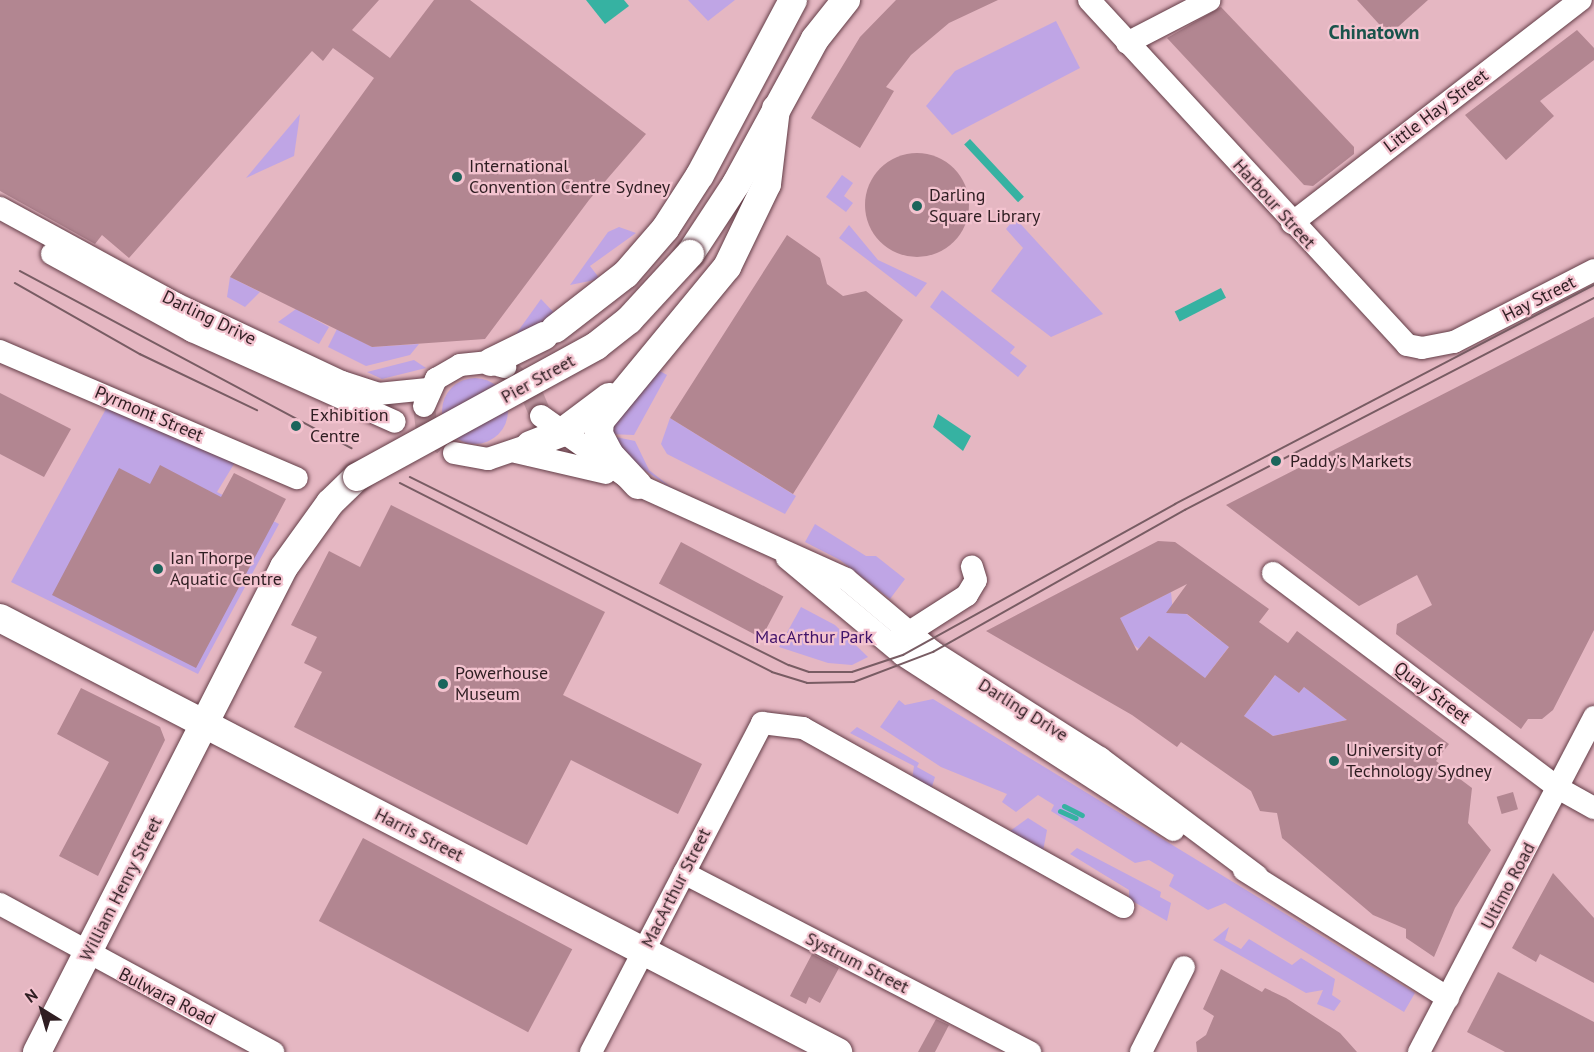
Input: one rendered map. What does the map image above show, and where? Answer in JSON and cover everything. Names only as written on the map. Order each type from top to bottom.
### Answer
[{"type":"main road","points":[[498,365],[549,332],[626,274],[684,202],[794,0]]},
{"type":"main road","name":"Pier Street","points":[[206,725],[262,609],[297,545],[357,477],[397,451],[561,368],[629,320],[715,219],[815,39],[846,0]]},
{"type":"main road","points":[[638,484],[610,455],[600,434],[606,410],[684,325],[727,267],[767,184],[776,109]]},
{"type":"main road","points":[[523,448],[547,421],[626,386]]},
{"type":"main road","name":"Harris Street","points":[[0,618],[838,1052]]},
{"type":"main road","name":"William Henry Street","points":[[37,1052],[206,725]]},
{"type":"street","name":"Harbour Street","points":[[1089,0],[1292,223],[1407,345],[1444,345],[1483,328]]},
{"type":"street","points":[[1127,43],[1210,0]]},
{"type":"street","name":"Little Hay Street","points":[[1292,223],[1581,0]]},
{"type":"street","points":[[1590,0],[1594,4]]},
{"type":"street","name":"Darling Drive","points":[[0,208],[176,304],[342,382],[378,394],[426,398],[460,365],[498,365]]},
{"type":"street","name":"Darling Drive","points":[[0,225],[168,319],[395,422]]},
{"type":"street","name":"Hay Street","points":[[1483,328],[1594,270]]},
{"type":"street","name":"Pyrmont Street","points":[[0,351],[297,478]]},
{"type":"street","name":"Darling Drive","points":[[547,421],[638,484]]},
{"type":"street","points":[[454,453],[488,459],[523,448]]},
{"type":"street","name":"Darling Drive","points":[[523,448],[638,484],[784,554],[815,562],[846,579],[900,638],[1108,764],[1257,876],[1448,998]]},
{"type":"street","points":[[900,638],[973,589],[972,567]]},
{"type":"street","name":"Quay Street","points":[[1273,573],[1558,788],[1594,808]]},
{"type":"street","name":"Ultimo Road","points":[[1419,1052],[1594,717]]},
{"type":"street","name":"MacArthur Street","points":[[591,1052],[762,723],[803,728],[1123,907]]},
{"type":"street","name":"Systrum Street","points":[[684,873],[1030,1052]]},
{"type":"street","name":"Bulwara Road","points":[[0,904],[273,1052]]},
{"type":"street","points":[[1141,1052],[1184,967]]},
{"type":"green space","points":[[688,0],[735,0],[708,21]]},
{"type":"green space","points":[[1056,21],[1080,68],[952,135],[926,106],[955,71]]},
{"type":"green space","points":[[300,114],[294,156],[246,178]]},
{"type":"green space","points":[[842,175],[853,183],[844,196],[853,203],[846,212],[826,197]]},
{"type":"green space","points":[[1015,218],[1103,314],[1051,337],[991,291],[1023,248],[1006,229]]},
{"type":"green space","points":[[849,225],[878,260],[927,283],[916,297],[839,238]]},
{"type":"green space","points":[[619,227],[636,233],[590,266],[600,279],[570,285],[608,232]]},
{"type":"green space","points":[[230,277],[260,292],[245,307],[227,297]]},
{"type":"green space","points":[[942,290],[1015,347],[1010,353],[1027,366],[1018,377],[930,307]]},
{"type":"green space","points":[[541,299],[558,317],[516,336],[516,334]]},
{"type":"green space","points":[[296,309],[329,327],[319,344],[278,322]]},
{"type":"green space","points":[[337,329],[372,347],[419,344],[410,355],[366,366],[328,347]]},
{"type":"green space","points":[[414,360],[426,368],[382,379],[367,372]]},
{"type":"green space","points":[[653,367],[667,375],[634,435],[608,434]]},
{"type":"green space","points":[[475,378],[488,380],[503,393],[508,411],[506,424],[493,439],[475,444],[462,442],[447,429],[442,411],[444,398],[457,383]]},
{"type":"green space","name":"Ian Thorpe Aquatic Centre","points":[[107,407],[237,459],[217,492],[279,524],[198,674],[11,582]]},
{"type":"green space","points":[[670,418],[796,496],[785,514],[667,454],[661,444]]},
{"type":"green space","points":[[616,437],[635,441],[649,470],[677,492],[622,455]]},
{"type":"green space","points":[[815,524],[866,556],[876,556],[905,579],[890,599],[840,560],[805,542]]},
{"type":"green space","points":[[1171,592],[1173,613],[1185,613],[1221,641],[1234,640],[1202,682],[1149,636],[1139,649],[1120,634],[1120,618]]},
{"type":"green space","name":"MacArthur Park","points":[[801,607],[835,625],[868,657],[852,665],[828,663],[779,647]]},
{"type":"green space","points":[[1280,669],[1291,687],[1299,693],[1304,687],[1347,720],[1273,736],[1244,716]]},
{"type":"green space","points":[[933,699],[1415,993],[1404,1012],[1225,903],[1208,910],[1169,886],[1174,875],[1149,860],[1135,863],[1051,811],[1054,805],[1038,795],[1016,812],[1002,802],[1007,794],[941,767],[880,727],[899,700],[905,705]]},
{"type":"green space","points":[[857,727],[919,763],[917,767],[935,777],[931,790],[912,780],[914,766],[850,733]]},
{"type":"green space","points":[[1028,818],[1047,830],[1043,851],[1010,831]]},
{"type":"green space","points":[[1077,848],[1161,892],[1160,897],[1171,903],[1167,921],[1129,899],[1129,890],[1070,854]]},
{"type":"green space","points":[[1229,927],[1225,940],[1241,949],[1249,939],[1292,965],[1301,958],[1335,979],[1332,995],[1341,1001],[1334,1011],[1317,1004],[1323,990],[1306,993],[1213,940]]},
{"type":"shaded area","points":[[586,0],[624,0],[629,6],[605,24]]},
{"type":"shaded area","points":[[970,139],[1024,197],[1018,202],[964,144]]},
{"type":"shaded area","points":[[1221,288],[1226,298],[1180,321],[1175,312]]},
{"type":"shaded area","points":[[938,414],[971,436],[963,451],[933,427]]},
{"type":"building","name":"International Convention Centre Sydney","points":[[0,0],[379,0],[352,30],[390,58],[434,0],[470,0],[646,134],[589,200],[485,339],[372,347],[230,277],[374,78],[333,48],[323,61],[312,51],[129,258],[102,235],[95,244],[0,191]]},
{"type":"building","points":[[896,0],[998,0],[949,23],[911,55],[886,87],[894,91],[860,148],[811,118],[860,37]]},
{"type":"building","points":[[1357,0],[1428,0],[1389,35]]},
{"type":"building","points":[[1221,7],[1354,147],[1354,154],[1313,186],[1304,185],[1167,38]]},
{"type":"building","points":[[1577,30],[1594,48],[1594,60],[1540,101],[1554,116],[1506,160],[1465,115]]},
{"type":"building","points":[[917,153],[937,157],[954,168],[965,185],[969,205],[965,225],[954,242],[937,253],[917,257],[897,253],[880,242],[869,225],[865,205],[869,185],[880,168],[897,157]]},
{"type":"building","points":[[787,235],[820,258],[827,284],[843,296],[866,291],[903,320],[793,494],[670,418]]},
{"type":"building","name":"Paddy's Markets","points":[[1594,317],[1594,630],[1553,710],[1542,719],[1528,719],[1521,729],[1396,634],[1397,624],[1432,605],[1417,575],[1359,606],[1226,505]]},
{"type":"building","points":[[0,393],[71,429],[44,477],[0,454]]},
{"type":"building","name":"Ian Thorpe Aquatic Centre","points":[[160,465],[221,497],[234,473],[286,499],[196,668],[52,595],[119,468],[150,484]]},
{"type":"building","name":"Powerhouse Museum","points":[[391,505],[605,612],[563,695],[702,764],[678,814],[571,760],[527,845],[294,727],[322,672],[304,663],[317,637],[291,625],[329,551],[360,567]]},
{"type":"building","name":"University of Technology Sydney","points":[[1158,541],[1175,542],[1269,609],[1259,622],[1288,643],[1297,631],[1449,744],[1436,761],[1472,788],[1468,823],[1491,850],[1455,908],[1434,957],[1406,938],[1406,929],[1373,915],[1282,838],[1277,813],[1260,811],[1251,791],[1181,742],[1177,747],[1132,715],[986,631]],"holes":[[[1187,584],[1166,613],[1187,614],[1229,647],[1205,678],[1149,636],[1137,651],[1120,618]],[[1275,675],[1299,693],[1304,687],[1347,720],[1273,736],[1244,716]]]},
{"type":"building","points":[[681,542],[783,596],[761,638],[659,583]]},
{"type":"building","points":[[81,688],[160,727],[165,740],[98,876],[59,856],[109,762],[57,734]]},
{"type":"building","points":[[1513,792],[1518,809],[1502,814],[1497,797]]},
{"type":"building","points":[[363,838],[572,949],[528,1032],[319,921]]},
{"type":"building","points":[[1553,873],[1594,918],[1594,983],[1540,954],[1536,962],[1512,948]]},
{"type":"building","points":[[812,954],[839,968],[820,1003],[809,997],[806,1004],[790,996]]},
{"type":"building","points":[[1221,969],[1262,992],[1265,988],[1286,998],[1340,1033],[1357,1052],[1197,1052],[1196,1042],[1206,1035],[1214,1016],[1203,1009]]},
{"type":"building","points":[[1498,972],[1594,1022],[1594,1052],[1505,1052],[1467,1032]]},
{"type":"building","points":[[936,1019],[949,1025],[935,1052],[918,1052]]},
{"type":"waterway","points":[[1064,806],[1082,815]]},
{"type":"waterway","points":[[1060,811],[1076,818]]},
{"type":"tunnel","points":[[505,367],[530,390],[540,413]]},
{"type":"tunnel","points":[[424,406],[427,431],[454,453]]},
{"type":"tram line","points":[[20,271],[352,448]]},
{"type":"tram line","points":[[15,283],[140,354],[257,410]]},
{"type":"tram line","points":[[410,477],[789,665],[809,672],[852,672],[903,655],[1175,504],[1594,285]]},
{"type":"tram line","points":[[400,483],[772,672],[807,683],[854,682],[933,652],[1185,510],[1594,298]]},
{"type":"place","name":"International Convention Centre Sydney","points":[[457,177]]},
{"type":"place","name":"Darling Square Library","points":[[917,206]]},
{"type":"place","name":"Exhibition Centre","points":[[296,426]]},
{"type":"place","name":"Paddy's Markets","points":[[1276,461]]},
{"type":"place","name":"Ian Thorpe Aquatic Centre","points":[[158,569]]},
{"type":"place","name":"Powerhouse Museum","points":[[443,684]]},
{"type":"place","name":"University of Technology Sydney","points":[[1334,761]]},
{"type":"district","name":"Chinatown","points":[[1374,32]]}]
